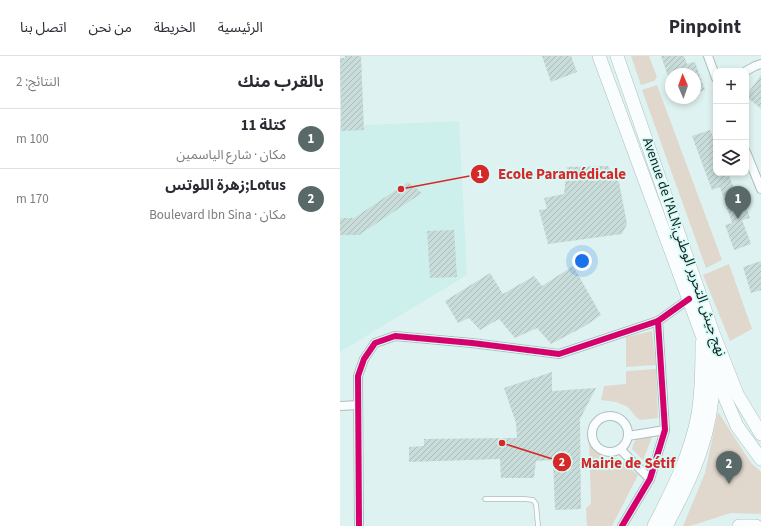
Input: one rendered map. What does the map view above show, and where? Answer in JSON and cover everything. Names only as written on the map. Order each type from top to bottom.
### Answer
[{"type":"main road","name":"Avenue de l'ALN;نهج جيش التحرير الوطني","points":[[599,56],[689,299],[737,394],[761,434]]},
{"type":"main road","name":"Avenue de l'ALN;نهج جيش التحرير الوطني","points":[[617,56],[707,333]]},
{"type":"main road","points":[[666,526],[686,490],[703,446],[708,425],[713,395],[713,363],[707,333]]},
{"type":"main road","points":[[654,526],[673,489],[688,452],[698,414],[707,333]]},
{"type":"main road","name":"Avenue de l'ALN;نهج جيش التحرير الوطني","points":[[713,363],[737,426],[761,459]]},
{"type":"main road","points":[[739,526],[756,526]]},
{"type":"street","points":[[708,56],[713,70]]},
{"type":"street","points":[[749,69],[761,64]]},
{"type":"street","points":[[749,159],[761,189]]},
{"type":"street","points":[[359,526],[358,376],[364,359],[376,343],[395,336],[472,343],[559,354],[658,321],[689,299]]},
{"type":"street","points":[[622,526],[650,479],[665,430],[658,321]]},
{"type":"street","points":[[340,406],[358,405]]},
{"type":"street","points":[[609,416],[616,417],[625,425],[628,436],[620,449],[608,452],[597,447],[592,437],[592,431],[598,420],[609,416]]},
{"type":"street","points":[[628,436],[665,430]]},
{"type":"street","points":[[620,449],[650,479]]},
{"type":"lane","points":[[485,499],[533,500],[536,504],[538,526]]},
{"type":"shaded area","points":[[631,56],[649,56],[657,77],[654,81],[641,85]]},
{"type":"shaded area","points":[[657,85],[722,260],[706,268],[642,90]]},
{"type":"shaded area","points":[[459,121],[467,275],[340,352],[340,126]]},
{"type":"shaded area","points":[[729,264],[752,329],[730,341],[703,275]]},
{"type":"shaded area","points":[[652,331],[656,365],[626,367],[626,337]]},
{"type":"shaded area","points":[[656,369],[658,418],[640,420],[628,407],[616,402],[601,400],[604,386],[626,384],[626,371]]},
{"type":"shaded area","points":[[718,412],[751,463],[761,472],[761,514],[731,513],[690,526],[683,526],[705,473]]},
{"type":"shaded area","points":[[653,435],[643,460],[632,449],[633,445],[639,438]]},
{"type":"shaded area","points":[[589,442],[603,459],[618,458],[638,475],[612,526],[587,526],[586,508],[591,504]]},
{"type":"building","points":[[345,56],[361,56],[364,130],[341,131],[340,58],[345,58]]},
{"type":"building","points":[[542,56],[571,56],[577,72],[551,82]]},
{"type":"building","points":[[661,56],[684,56],[687,64],[695,62],[697,68],[665,68]]},
{"type":"building","points":[[761,75],[761,109],[749,99],[749,92]]},
{"type":"building","points":[[701,79],[705,90],[701,91]]},
{"type":"building","points":[[710,130],[713,137],[713,176],[729,176],[735,191],[740,189],[750,218],[742,220],[751,244],[734,250],[725,225],[732,223],[720,187],[712,190],[692,136]]},
{"type":"building","points":[[608,166],[619,182],[627,224],[622,234],[548,244],[539,210],[547,209],[544,198],[564,194],[567,167]]},
{"type":"building","points":[[408,182],[422,193],[359,235],[340,235],[340,218],[354,218]]},
{"type":"building","points":[[454,230],[457,277],[430,278],[427,231]]},
{"type":"building","points":[[761,261],[761,290],[751,293],[743,267]]},
{"type":"building","points":[[573,266],[601,315],[585,326],[551,344],[537,328],[515,338],[499,319],[480,330],[469,318],[458,323],[445,301],[490,273],[503,294],[534,276],[542,286]]},
{"type":"building","points":[[552,372],[552,391],[596,388],[580,419],[581,509],[555,510],[553,460],[536,461],[534,478],[501,478],[500,459],[409,462],[409,447],[424,446],[424,439],[517,438],[516,423],[504,388]]},
{"type":"cycle path","points":[[359,526],[358,376],[364,359],[375,343],[395,336],[472,343],[559,354],[658,321],[689,299]]},
{"type":"cycle path","points":[[622,526],[650,479],[665,430],[658,321]]},
{"type":"place","name":"Ecole Paramédicale","points":[[401,189]]},
{"type":"place","name":"كتلة 11","points":[[738,219]]},
{"type":"place","name":"Mairie de Sétif","points":[[502,443]]},
{"type":"place","name":"Lotus;زهرة اللوتس","points":[[729,484]]}]
